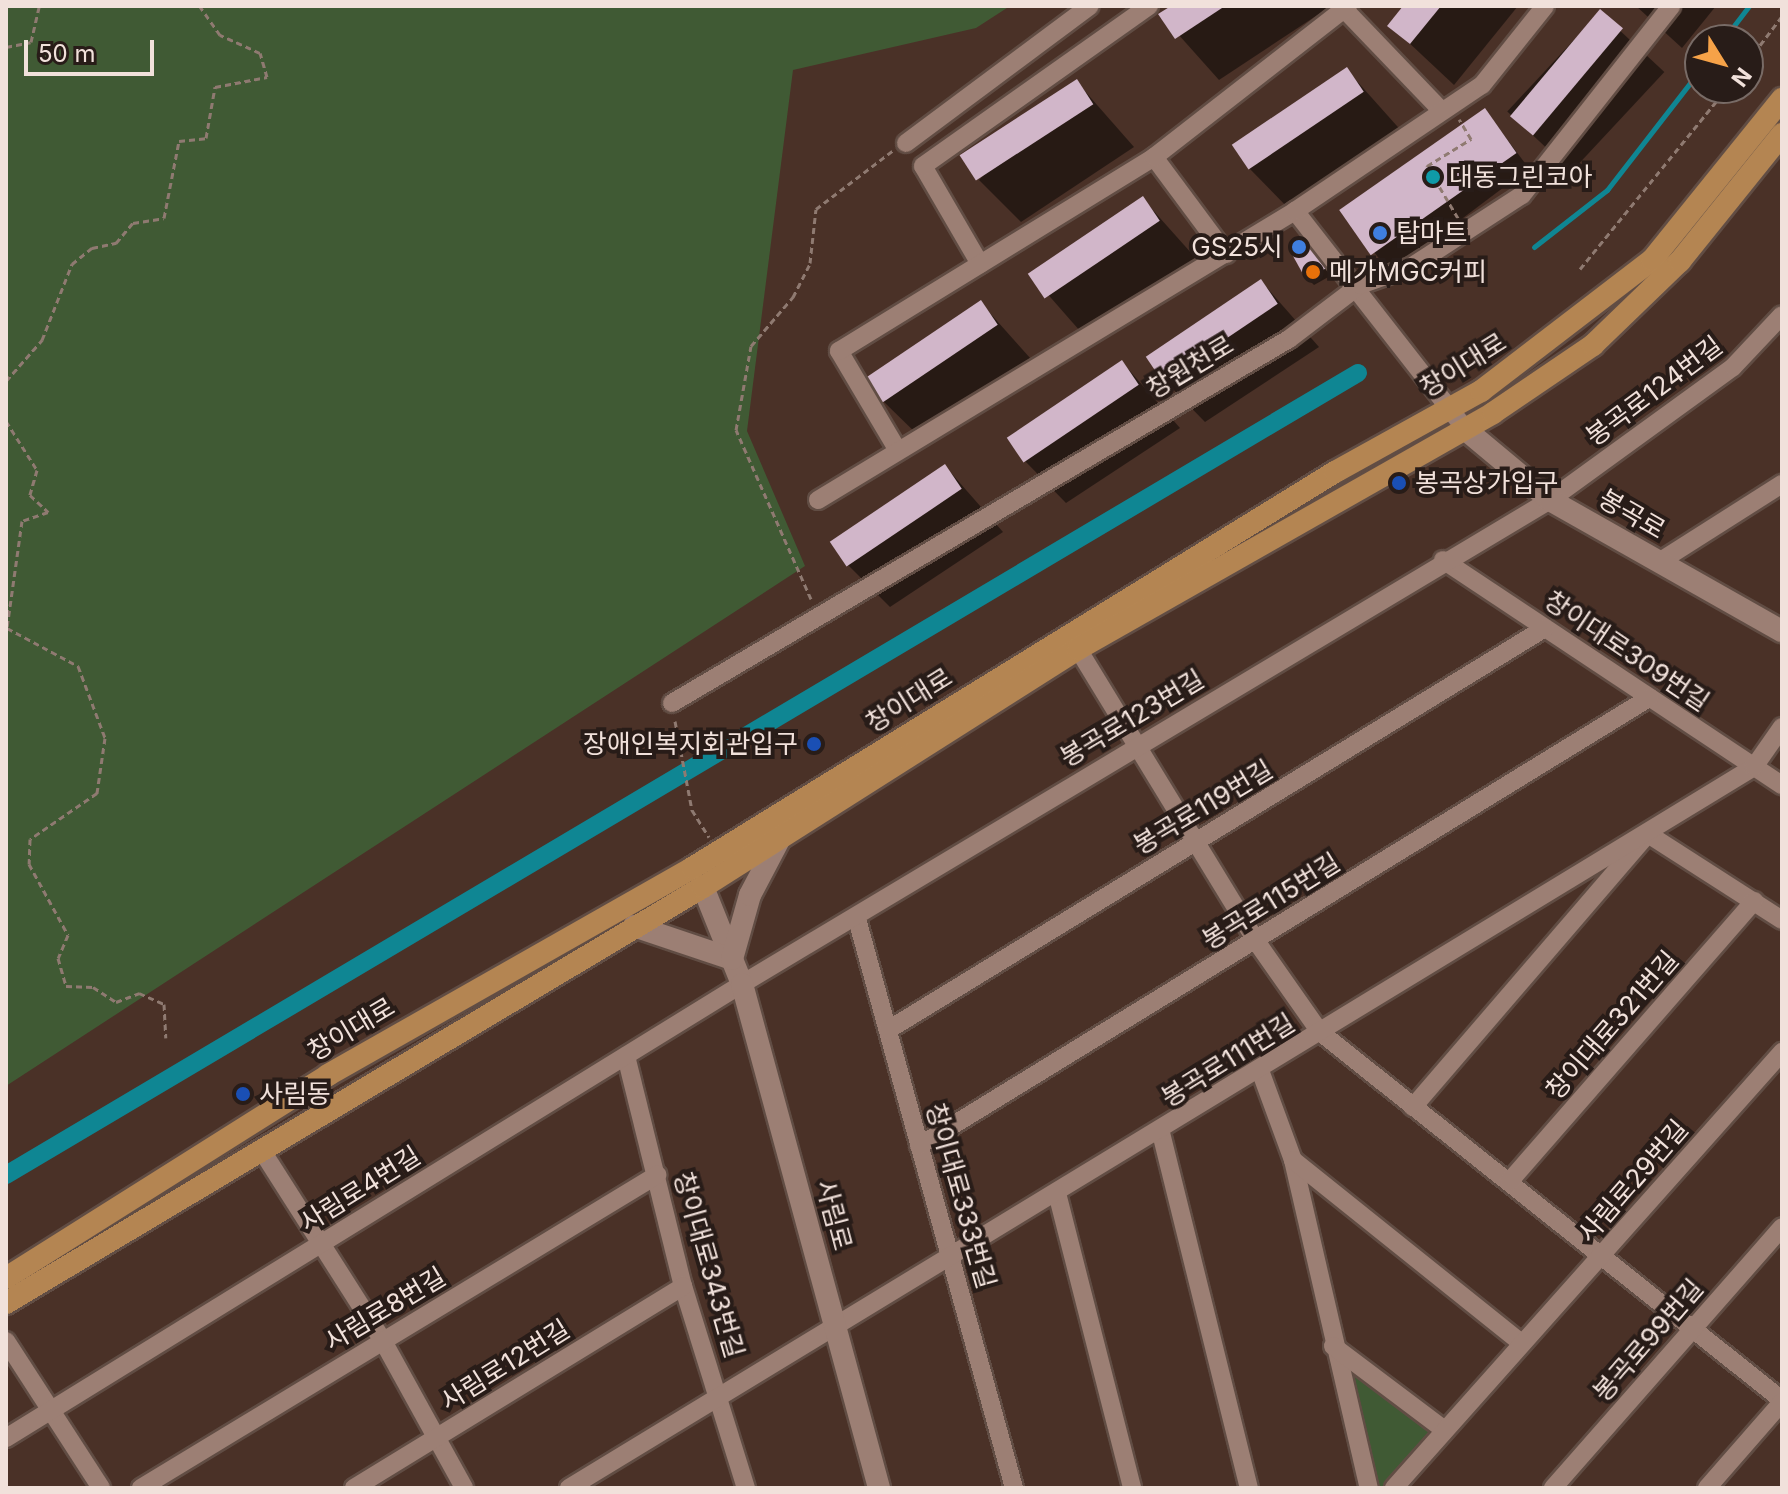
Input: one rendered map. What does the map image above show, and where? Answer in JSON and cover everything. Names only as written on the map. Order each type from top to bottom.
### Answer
[{"type":"main road","name":"창이대로","points":[[6,1278],[328,1075],[692,868],[1335,472],[1451,409],[1652,260],[1782,99]]},
{"type":"main road","name":"창이대로","points":[[6,1303],[264,1154],[634,926],[703,887],[1078,649],[1466,430],[1593,345],[1680,261],[1782,134]]},
{"type":"street","points":[[906,143],[1090,6]]},
{"type":"street","points":[[980,264],[923,166],[1149,6]]},
{"type":"street","points":[[818,500],[897,449],[1295,211],[1445,106],[1482,85],[1545,6]]},
{"type":"street","name":"창원천로","points":[[672,703],[1467,231],[1541,176],[1671,6]]},
{"type":"street","points":[[897,449],[839,351],[1154,157],[1347,8],[1445,106]]},
{"type":"street","points":[[1154,157],[1226,254]]},
{"type":"street","points":[[1295,211],[1365,291],[1466,430]]},
{"type":"street","name":"봉곡로124번길","points":[[1550,500],[1733,367],[1782,315]]},
{"type":"street","name":"봉곡로","points":[[1466,430],[1550,500],[1782,631]]},
{"type":"street","points":[[1659,562],[1782,484]]},
{"type":"street","name":"봉곡로123번길","points":[[742,984],[857,919],[1443,560],[1550,500]]},
{"type":"street","name":"창이대로309번길","points":[[1443,560],[1782,785]]},
{"type":"street","name":"봉곡로119번길","points":[[888,1030],[1545,628]]},
{"type":"street","points":[[1078,649],[1140,743],[1194,843],[1256,941],[1320,1032],[1782,1401],[1707,1488]]},
{"type":"street","name":"봉곡로115번길","points":[[919,1146],[1649,698]]},
{"type":"street","name":"봉곡로111번길","points":[[569,1488],[720,1396],[837,1331],[1261,1073],[1320,1032],[1648,834],[1754,767],[1782,727]]},
{"type":"street","points":[[1413,1107],[1648,834],[1782,920]]},
{"type":"street","points":[[634,926],[732,959],[750,895],[779,840]]},
{"type":"street","name":"사림로","points":[[703,887],[742,984],[879,1488]]},
{"type":"street","name":"창이대로321번길","points":[[1509,1182],[1754,901]]},
{"type":"street","name":"창이대로333번길","points":[[857,919],[1014,1488]]},
{"type":"street","name":"사림로4번길","points":[[6,1438],[742,984]]},
{"type":"street","name":"사림로29번길","points":[[1394,1488],[1520,1342],[1603,1256],[1782,1052]]},
{"type":"street","name":"창이대로343번길","points":[[626,1056],[683,1286],[720,1396],[746,1488]]},
{"type":"street","points":[[1261,1073],[1293,1160],[1333,1346],[1369,1488]]},
{"type":"street","points":[[1161,1133],[1249,1488]]},
{"type":"street","points":[[264,1154],[383,1341],[434,1439],[464,1488]]},
{"type":"street","points":[[1293,1160],[1520,1342]]},
{"type":"street","name":"사림로8번길","points":[[141,1488],[657,1175]]},
{"type":"street","points":[[1058,1197],[1132,1488]]},
{"type":"street","name":"봉곡로99번길","points":[[1553,1488],[1782,1227]]},
{"type":"street","name":"사림로12번길","points":[[354,1488],[683,1286]]},
{"type":"street","points":[[6,1341],[101,1488]]},
{"type":"street","points":[[1333,1346],[1443,1429]]},
{"type":"path","points":[[6,47],[31,42],[39,6]]},
{"type":"path","points":[[6,381],[42,340],[72,264],[92,248],[116,243],[133,223],[164,218],[179,141],[206,138],[215,87],[267,77],[260,53],[220,35],[200,6]]},
{"type":"path","points":[[1764,40],[1782,16]]},
{"type":"path","points":[[1580,269],[1714,104]]},
{"type":"path","points":[[1445,106],[1471,139],[1427,166],[1467,231]]},
{"type":"path","points":[[805,624],[812,595],[806,577],[736,430],[751,346],[793,297],[810,263],[816,209],[906,143]]},
{"type":"path","points":[[6,421],[37,470],[30,495],[48,512],[22,521],[7,628],[27,645],[57,650],[78,666],[105,738],[97,793],[30,839],[29,864],[68,935],[58,958],[66,986],[93,987],[116,1002],[139,993],[164,1004],[166,1038]]},
{"type":"path","points":[[677,728],[692,810]]},
{"type":"green space","points":[[6,6],[1010,6],[976,28],[793,70],[747,431],[805,566],[6,1086]]},
{"type":"green space","points":[[1341,1359],[1438,1430],[1388,1488],[1376,1488]]},
{"type":"building","points":[[1171,6],[1225,6],[1175,39],[1158,14]]},
{"type":"building","points":[[1403,6],[1441,6],[1410,44],[1387,26]]},
{"type":"building","points":[[1600,9],[1623,28],[1533,136],[1510,116]]},
{"type":"building","points":[[1347,67],[1364,92],[1249,170],[1232,145]]},
{"type":"building","points":[[1077,79],[1093,104],[976,180],[960,155]]},
{"type":"building","name":"대동그린코아","points":[[1485,108],[1517,153],[1371,255],[1339,210]]},
{"type":"building","points":[[1143,196],[1160,221],[1045,299],[1028,274]]},
{"type":"building","points":[[1311,239],[1327,268],[1306,279],[1290,251]]},
{"type":"building","points":[[1261,279],[1278,304],[1163,382],[1146,357]]},
{"type":"building","points":[[981,300],[998,325],[883,403],[866,378]]},
{"type":"building","points":[[1122,360],[1139,385],[1024,463],[1007,438]]},
{"type":"building","points":[[945,464],[962,489],[847,567],[830,542]]},
{"type":"waterway","points":[[1735,24],[1749,6]]},
{"type":"waterway","points":[[1534,247],[1607,190],[1684,91]]},
{"type":"waterway","points":[[6,1175],[1358,373]]},
{"type":"place","name":"대동그린코아","points":[[1433,177]]},
{"type":"place","name":"탑마트","points":[[1380,233]]},
{"type":"place","name":"GS25시","points":[[1299,247]]},
{"type":"place","name":"메가MGC커피","points":[[1313,272]]},
{"type":"place","name":"봉곡상가입구","points":[[1399,483]]},
{"type":"place","name":"장애인복지회관입구","points":[[814,744]]},
{"type":"place","name":"사림동","points":[[243,1094]]}]
